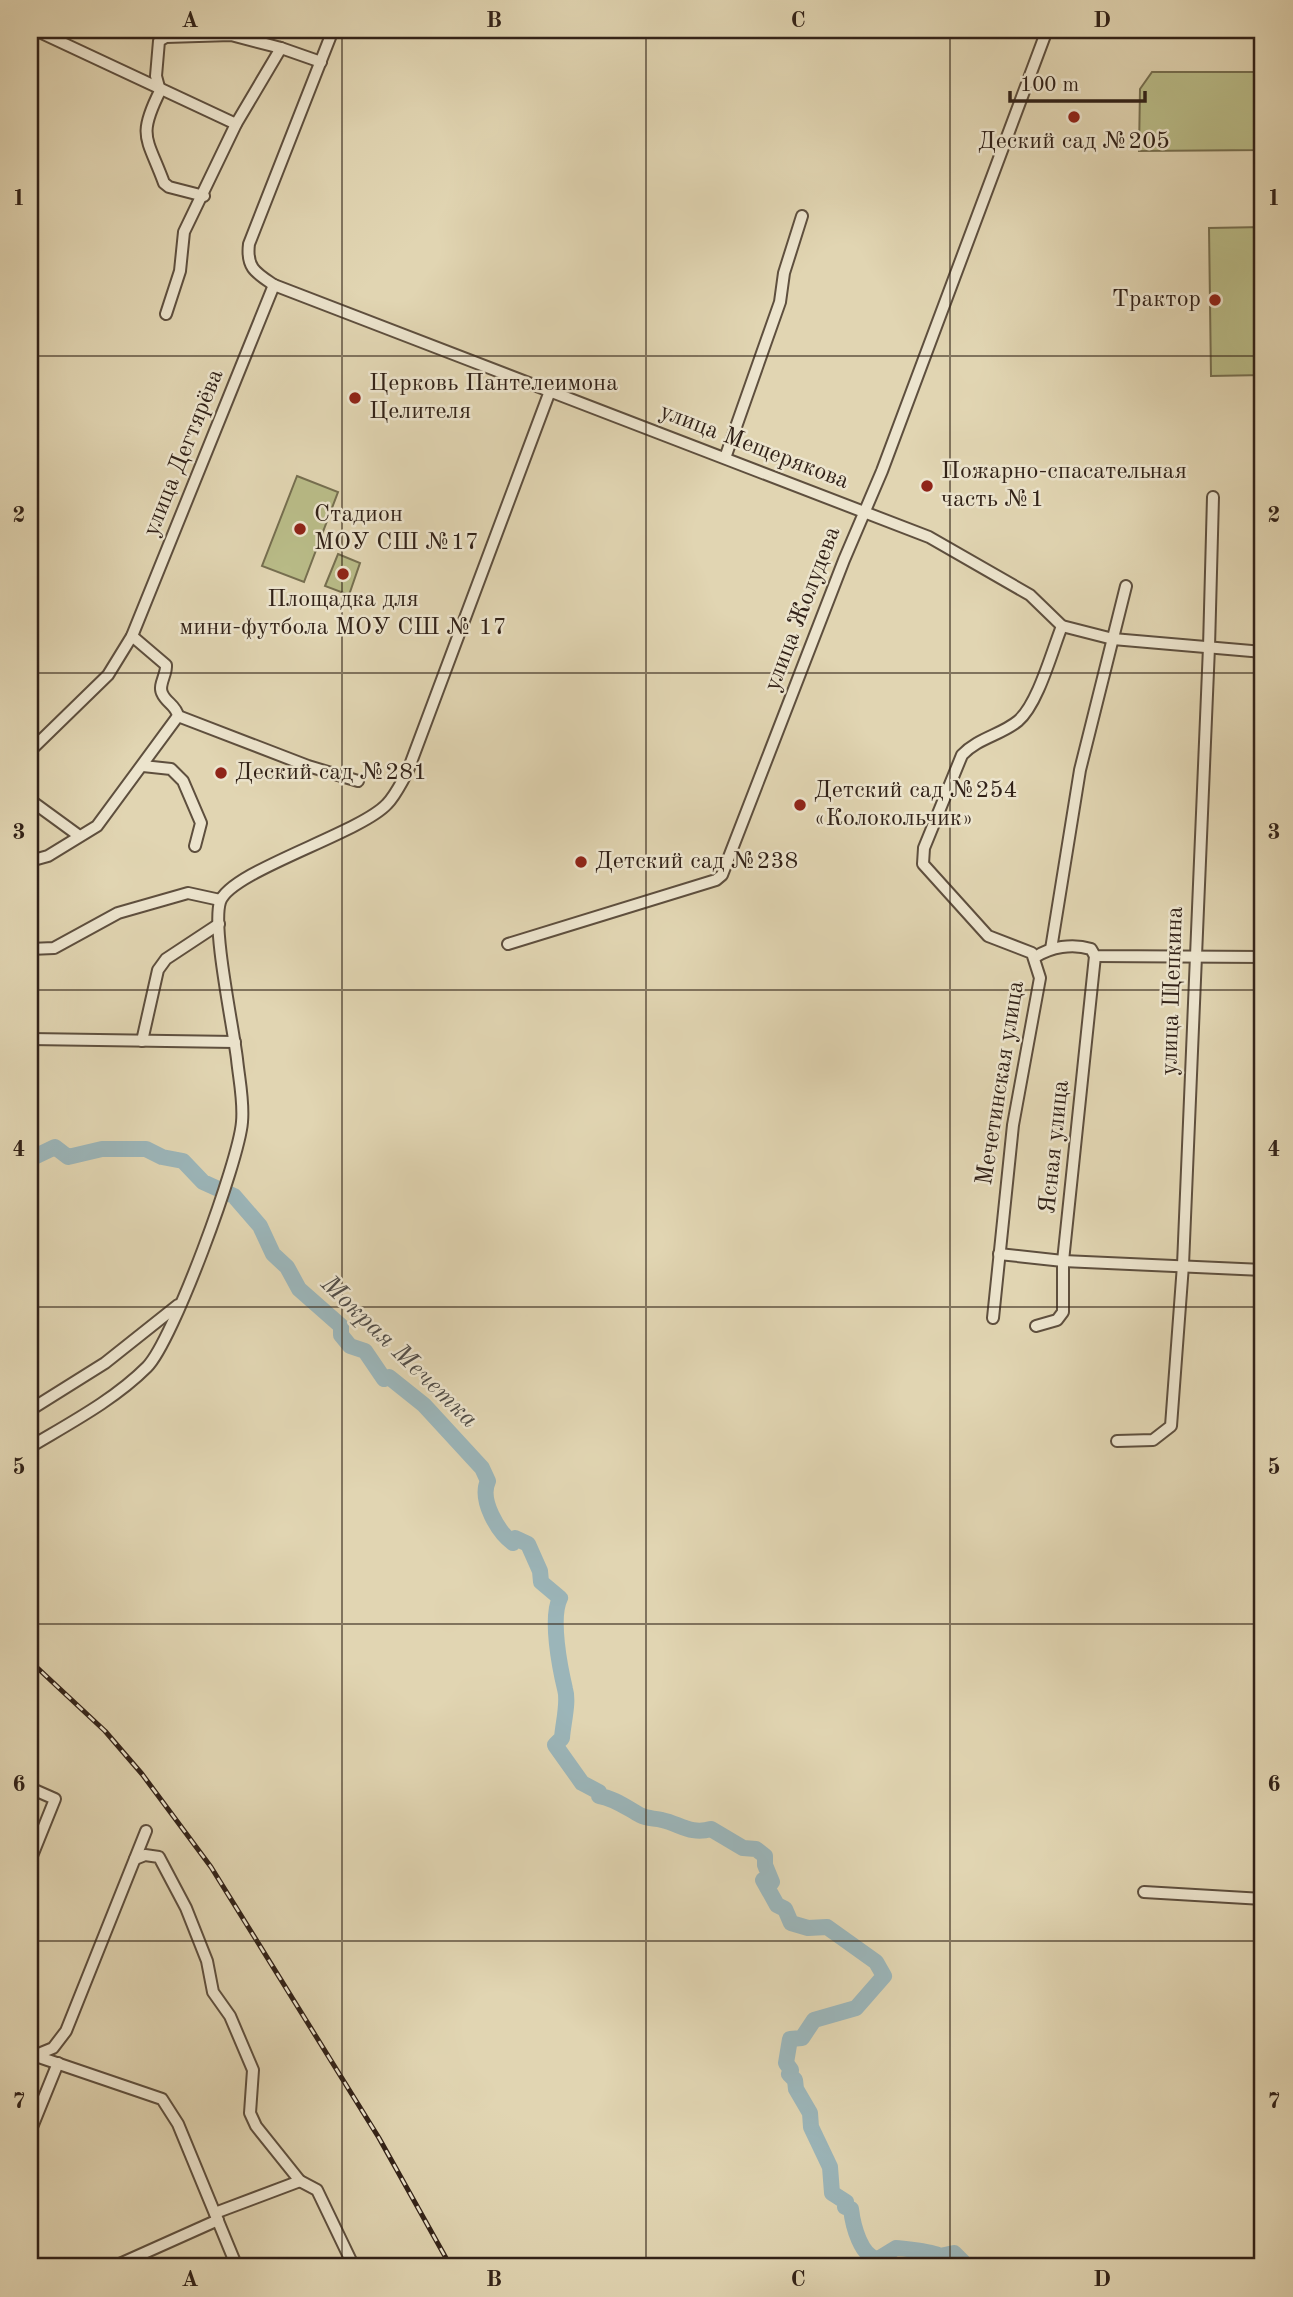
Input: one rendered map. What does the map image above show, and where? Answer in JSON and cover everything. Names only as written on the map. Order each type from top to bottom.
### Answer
[{"type":"street","points":[[35,30],[160,91],[236,124]]},
{"type":"street","points":[[204,196],[169,187],[164,183],[145,131],[147,117],[160,91],[156,76],[159,40],[166,37],[231,36],[281,48],[321,62],[333,30]]},
{"type":"street","name":"улица Жолудева","points":[[508,944],[719,878],[865,511],[1047,30]]},
{"type":"street","points":[[166,314],[180,271],[184,232],[204,196],[236,124],[281,48]]},
{"type":"street","name":"улица Мещерякова","points":[[321,62],[249,244],[247,258],[251,270],[274,285],[929,537],[991,570],[1030,595],[1062,626],[1112,639],[1263,652]]},
{"type":"street","points":[[725,458],[780,302],[784,273],[802,216]]},
{"type":"street","name":"улица Дегтярёва","points":[[30,751],[108,675],[132,636],[274,285]]},
{"type":"street","points":[[30,1447],[96,1408],[149,1366],[167,1337],[230,1171],[243,1120],[219,924],[220,900],[248,878],[365,819],[387,804],[407,773],[550,391]]},
{"type":"street","name":"улица Щепкина","points":[[1116,1441],[1153,1440],[1171,1426],[1183,1265],[1213,497]]},
{"type":"street","points":[[1051,949],[1080,770],[1126,586]]},
{"type":"street","name":"Мечетинская улица","points":[[993,1318],[1013,1125],[1040,978],[1035,957],[1027,951],[1000,943],[988,936],[923,864],[923,856],[962,755],[973,744],[1021,719],[1031,702],[1062,626]]},
{"type":"street","points":[[30,861],[48,856],[78,835],[97,826],[178,716],[177,709],[162,695],[166,665],[132,636]]},
{"type":"street","points":[[178,716],[308,766],[358,781]]},
{"type":"street","points":[[142,766],[171,769],[183,781],[201,823],[195,846]]},
{"type":"street","points":[[30,800],[78,835]]},
{"type":"street","points":[[30,949],[54,948],[118,913],[188,893],[220,900]]},
{"type":"street","points":[[142,1041],[158,970],[166,959],[219,924]]},
{"type":"street","points":[[1035,957],[1051,949],[1080,946],[1091,949],[1095,956],[1263,957]]},
{"type":"street","name":"Ясная улица","points":[[1036,1326],[1057,1320],[1063,1312],[1063,1261],[1095,956]]},
{"type":"street","points":[[30,1039],[235,1042]]},
{"type":"street","points":[[999,1254],[1063,1261],[1263,1270]]},
{"type":"street","points":[[30,1410],[105,1363],[180,1303]]},
{"type":"street","points":[[30,1788],[55,1799],[30,1861]]},
{"type":"street","points":[[32,2055],[53,2048],[66,2031],[146,1831]]},
{"type":"street","points":[[135,1859],[145,1855],[159,1857],[186,1908],[206,1961],[213,1992],[230,2016],[253,2070],[250,2113],[256,2126],[300,2181],[317,2190],[354,2267]]},
{"type":"street","points":[[1144,1892],[1263,1899]]},
{"type":"street","points":[[32,2055],[162,2099],[178,2124],[237,2267]]},
{"type":"street","points":[[30,2132],[58,2063]]},
{"type":"street","points":[[113,2267],[217,2216],[300,2181]]},
{"type":"street","points":[[138,2256],[143,2267]]},
{"type":"green space","points":[[1152,72],[1263,72],[1263,150],[1139,151],[1140,89]]},
{"type":"green space","points":[[1263,227],[1263,375],[1211,376],[1209,228]]},
{"type":"green space","name":"Стадион МОУ СШ №17","points":[[297,476],[338,492],[304,582],[262,566]]},
{"type":"green space","name":"Площадка для мини-футбола МОУ СШ № 17","points":[[338,554],[360,563],[349,595],[325,586]]},
{"type":"waterway","name":"Мокрая Мечетка","points":[[30,1159],[55,1147],[68,1157],[102,1149],[146,1149],[162,1157],[183,1161],[203,1182],[234,1196],[260,1226],[273,1254],[287,1267],[299,1289],[341,1326],[341,1335],[350,1346],[365,1351],[384,1379],[389,1377],[424,1405],[482,1468],[488,1481],[488,1506],[496,1524],[513,1543],[515,1538],[528,1544],[540,1571],[541,1582],[560,1598],[556,1630],[566,1700],[562,1738],[555,1745],[582,1783],[599,1792],[599,1796],[645,1817],[691,1830],[711,1829],[743,1848],[756,1849],[765,1856],[765,1865],[772,1882],[763,1880],[777,1905],[785,1909],[791,1923],[808,1928],[827,1927],[876,1962],[884,1976],[856,2008],[814,2020],[802,2038],[790,2039],[786,2063],[791,2070],[789,2074],[795,2080],[796,2089],[810,2113],[811,2127],[830,2167],[832,2193],[846,2202],[845,2207],[851,2209],[856,2232],[867,2253],[878,2259],[896,2248],[940,2256],[954,2253],[968,2267]]},
{"type":"railway","points":[[30,1661],[105,1731],[142,1774],[211,1867],[379,2138],[451,2267]]},
{"type":"place","name":"Деский сад №205","points":[[1074,117]]},
{"type":"place","name":"Трактор","points":[[1215,300]]},
{"type":"place","name":"Церковь Пантелеимона Целителя","points":[[355,398]]},
{"type":"place","name":"Пожарно-спасательная часть №1","points":[[927,486]]},
{"type":"place","name":"Стадион МОУ СШ №17","points":[[300,529]]},
{"type":"place","name":"Площадка для мини-футбола МОУ СШ № 17","points":[[343,574]]},
{"type":"place","name":"Деский сад №281","points":[[221,773]]},
{"type":"place","name":"Детский сад №254 «Колокольчик»","points":[[800,805]]},
{"type":"place","name":"Детский сад №238","points":[[581,862]]}]
